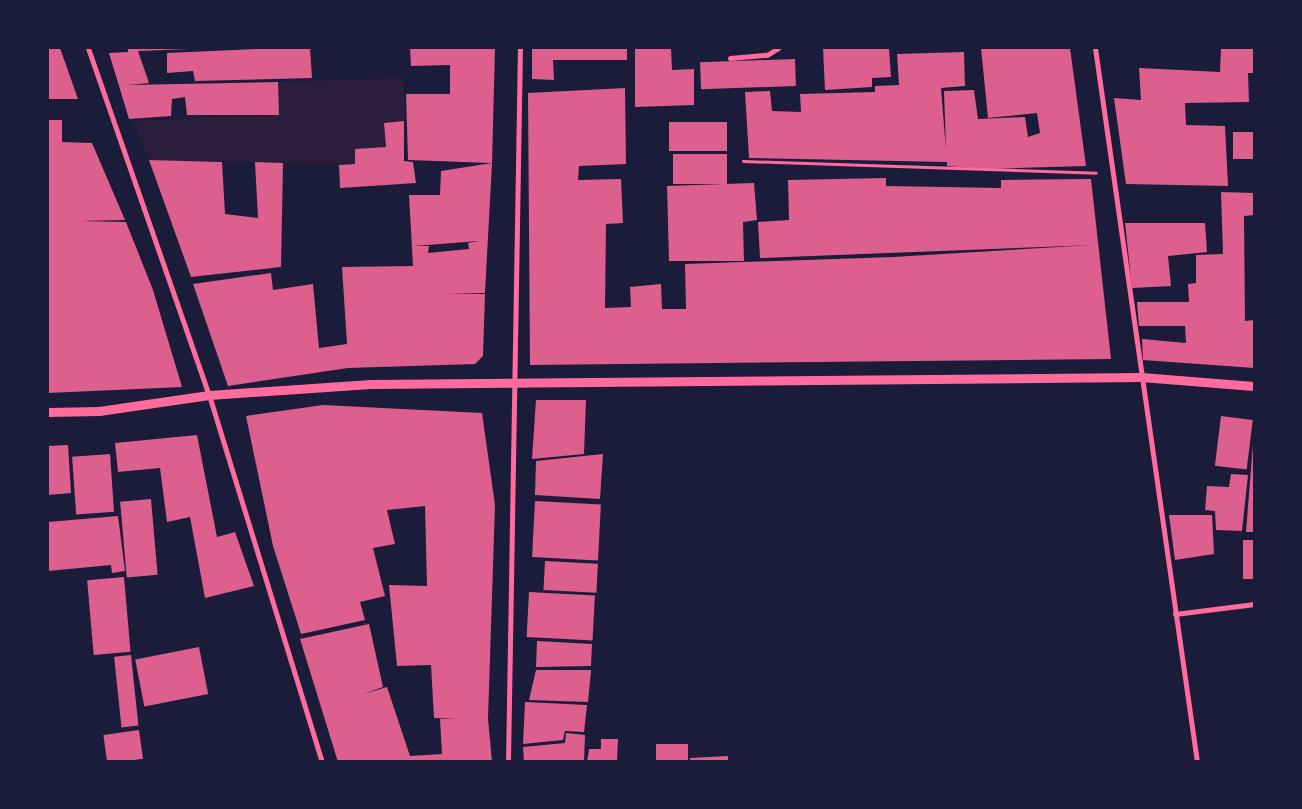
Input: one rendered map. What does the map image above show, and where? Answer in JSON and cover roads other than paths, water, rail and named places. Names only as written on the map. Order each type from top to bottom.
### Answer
[{"type":"street","points":[[88,48],[209,395],[322,762]]},
{"type":"street","points":[[508,762],[520,48]]},
{"type":"street","points":[[730,58],[767,56],[778,48]]},
{"type":"street","points":[[1094,48],[1114,173],[1141,377],[1197,762]]},
{"type":"street","points":[[48,412],[99,411],[209,395],[371,384],[1141,377],[1254,386]]},
{"type":"street","points":[[1175,614],[1254,604]]}]
